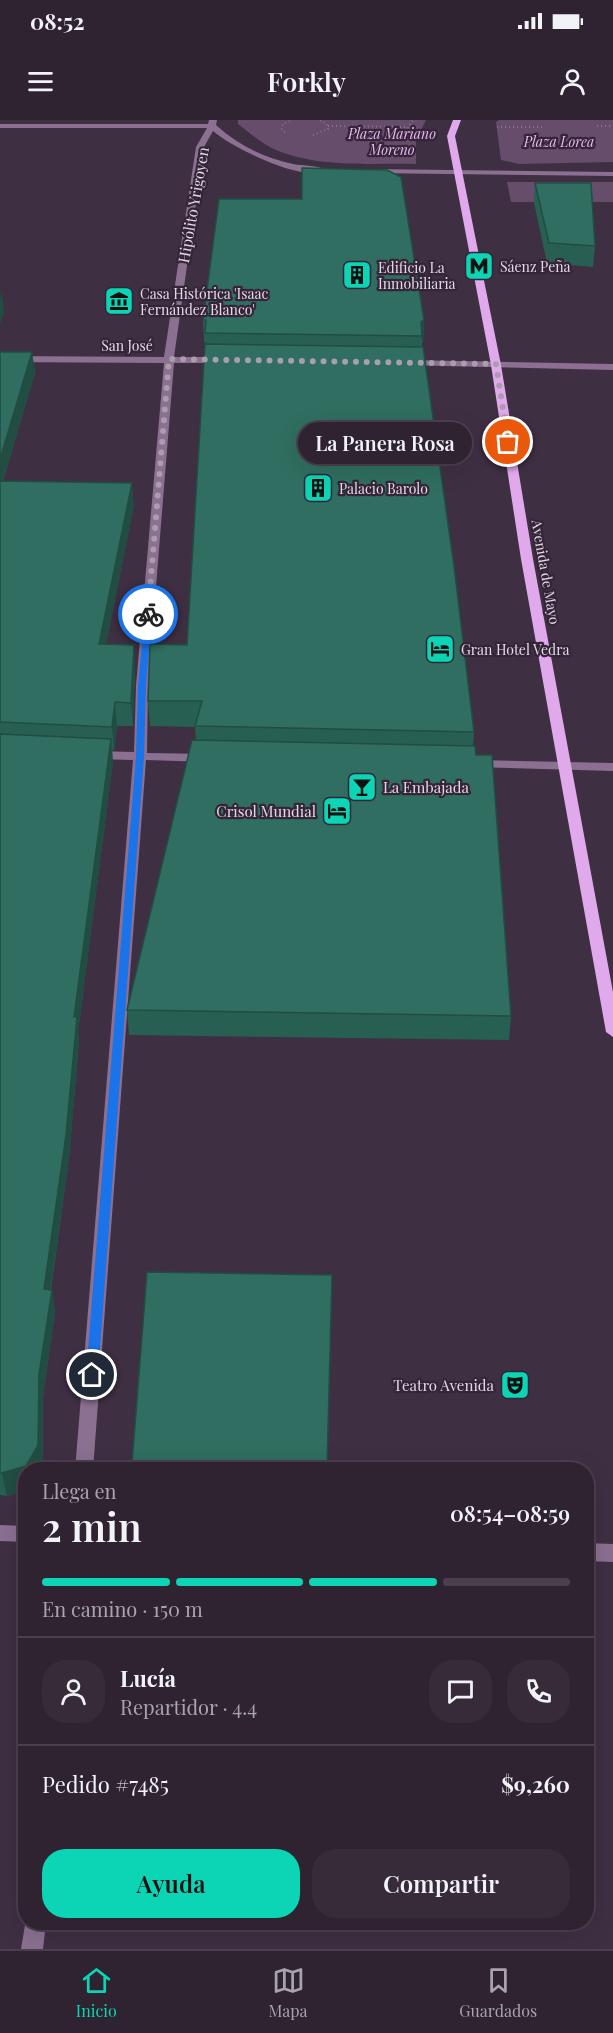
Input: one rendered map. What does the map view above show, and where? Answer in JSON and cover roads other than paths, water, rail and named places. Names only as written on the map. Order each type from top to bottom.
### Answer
[{"type":"main road","name":"Avenida de Mayo","points":[[458,120],[451,136],[457,173],[496,364],[514,488],[613,1032]]},
{"type":"street","points":[[0,126],[212,123],[232,143],[271,160],[307,169],[334,170]]},
{"type":"street","name":"Hipólito Yrigoyen","points":[[85,1462],[140,757],[142,686],[169,359],[200,147],[212,123]]},
{"type":"street","points":[[366,171],[613,174]]},
{"type":"street","name":"San José","points":[[0,358],[239,360]]},
{"type":"street","points":[[391,363],[613,367]]},
{"type":"street","points":[[82,754],[223,759]]},
{"type":"street","points":[[458,764],[613,767]]},
{"type":"street","points":[[0,1533],[18,1534]]},
{"type":"street","points":[[594,1552],[613,1552]]},
{"type":"street","points":[[32,1949],[34,1930]]},
{"type":"place","name":"Sáenz Peña","points":[[479,266]]},
{"type":"place","name":"Edificio La Inmobiliaria","points":[[357,275]]},
{"type":"place","name":"Casa Histórica 'Isaac Fernández Blanco'","points":[[119,301]]},
{"type":"place","name":"La Panera Rosa","points":[[508,442]]},
{"type":"place","name":"Palacio Barolo","points":[[318,488]]},
{"type":"place","name":"Gran Hotel Vedra","points":[[440,649]]},
{"type":"place","name":"La Embajada","points":[[362,787]]},
{"type":"place","name":"Crisol Mundial","points":[[337,811]]},
{"type":"place","name":"Teatro Avenida","points":[[515,1385]]},
{"type":"park label","name":"Plaza Lorea","points":[[559,141]]},
{"type":"park label","name":"Plaza Mariano Moreno","points":[[392,142]]}]
